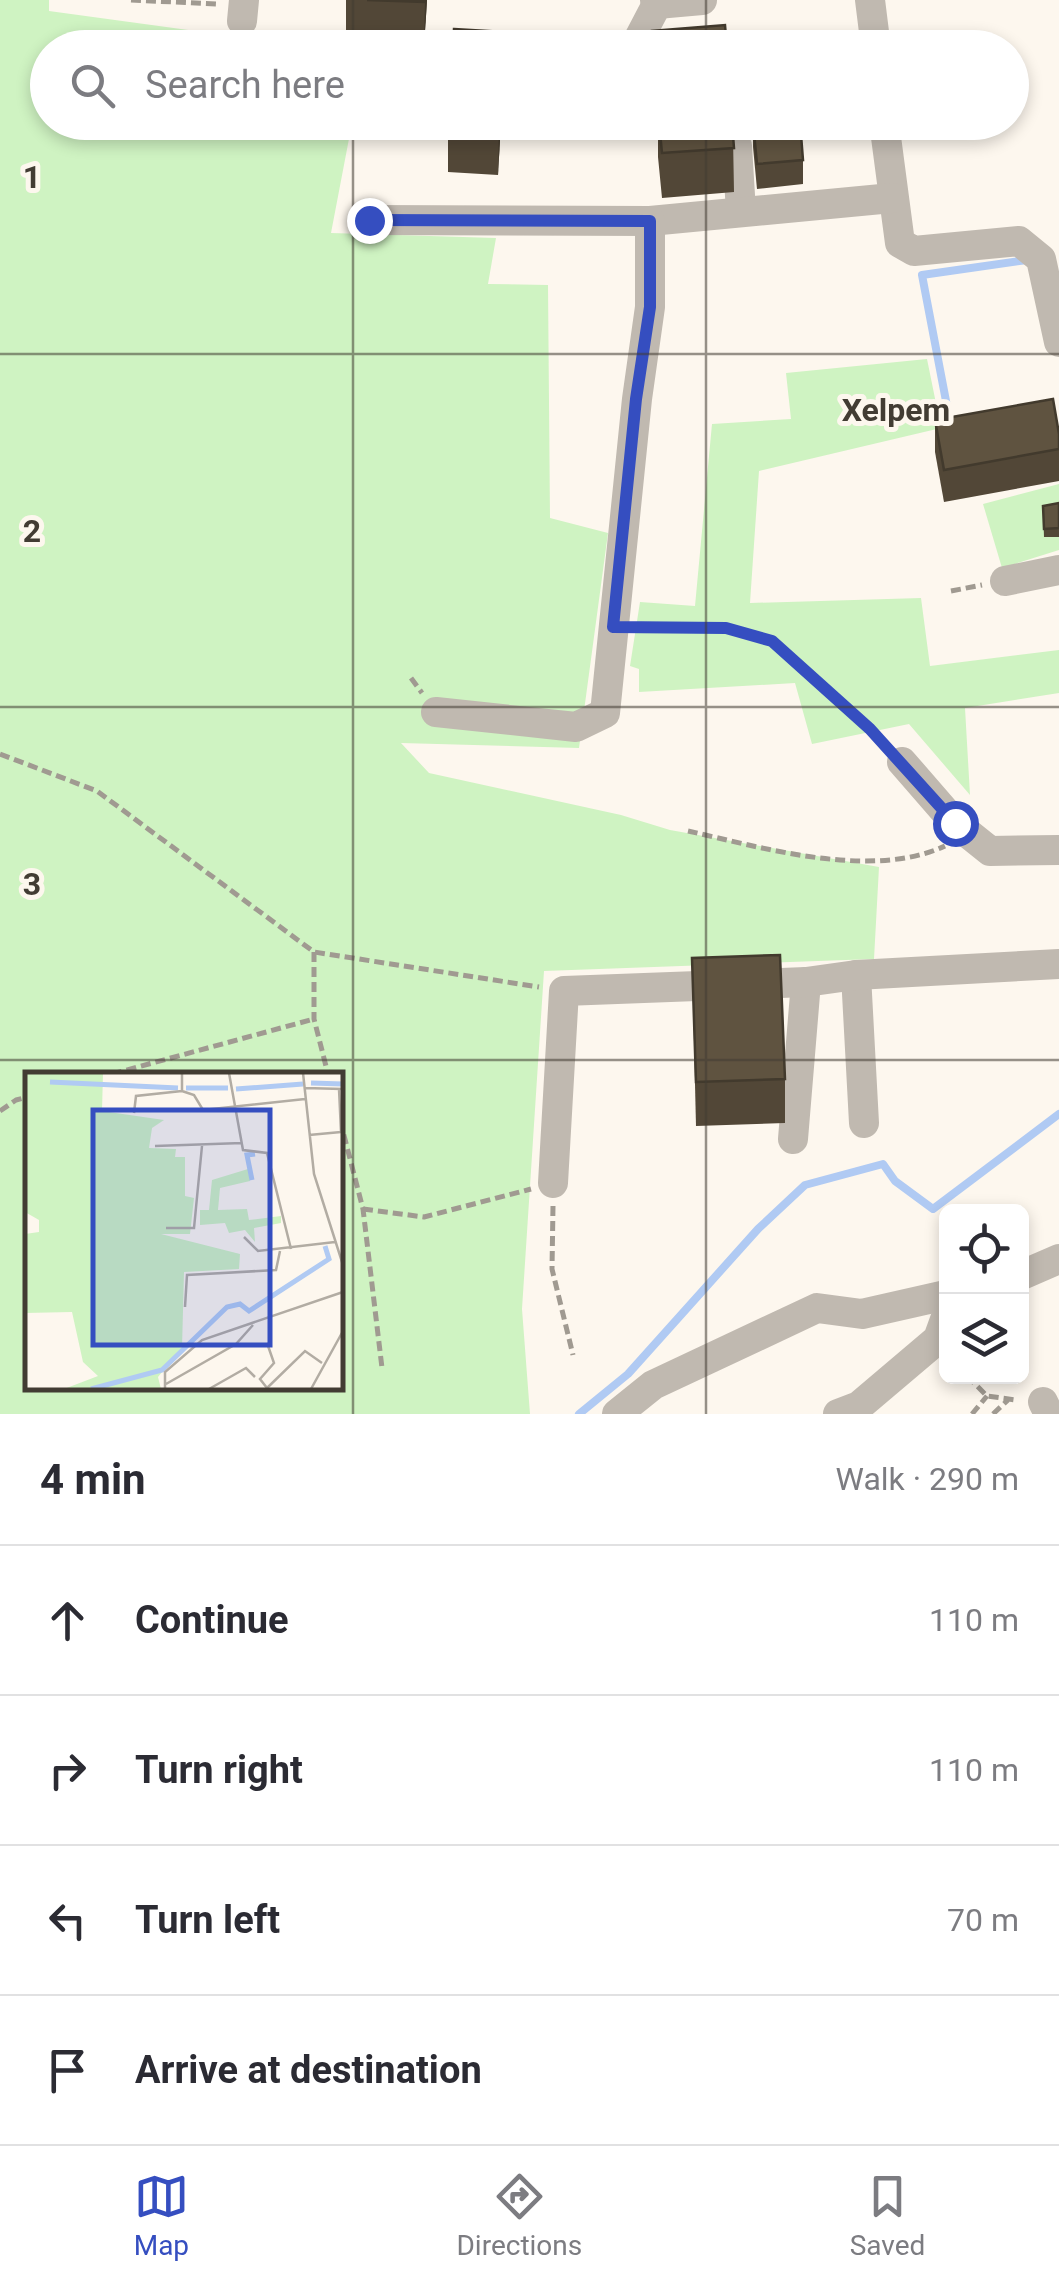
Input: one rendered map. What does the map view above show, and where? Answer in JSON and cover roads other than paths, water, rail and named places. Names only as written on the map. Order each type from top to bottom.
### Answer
[{"type":"street","points":[[643,30],[656,2],[702,0]]},
{"type":"street","points":[[870,0],[874,30]]},
{"type":"street","points":[[886,140],[900,244],[914,252],[1019,240],[1041,259],[1059,342]]},
{"type":"street","points":[[737,146],[741,212]]},
{"type":"street","points":[[369,220],[650,221],[892,198]]},
{"type":"street","points":[[436,712],[576,727],[605,713],[636,399],[650,307],[650,221]]},
{"type":"street","points":[[1005,581],[1059,570]]},
{"type":"street","points":[[902,762],[955,823],[990,851],[1059,850]]},
{"type":"street","points":[[553,1183],[564,991],[806,982],[856,975],[1059,964]]},
{"type":"street","points":[[856,975],[864,1123]]},
{"type":"street","points":[[793,1139],[806,982]]},
{"type":"street","points":[[1029,1272],[1059,1259]]},
{"type":"street","points":[[616,1414],[652,1386],[817,1308],[862,1314],[939,1297]]},
{"type":"street","points":[[838,1414],[859,1406],[939,1335]]},
{"type":"waterway","points":[[950,422],[922,275],[1027,260]]},
{"type":"waterway","points":[[579,1414],[628,1374],[758,1229],[805,1185],[883,1164],[895,1181],[933,1209],[1059,1114]]},
{"type":"district","name":"Xelpem","points":[[896,410]]}]
